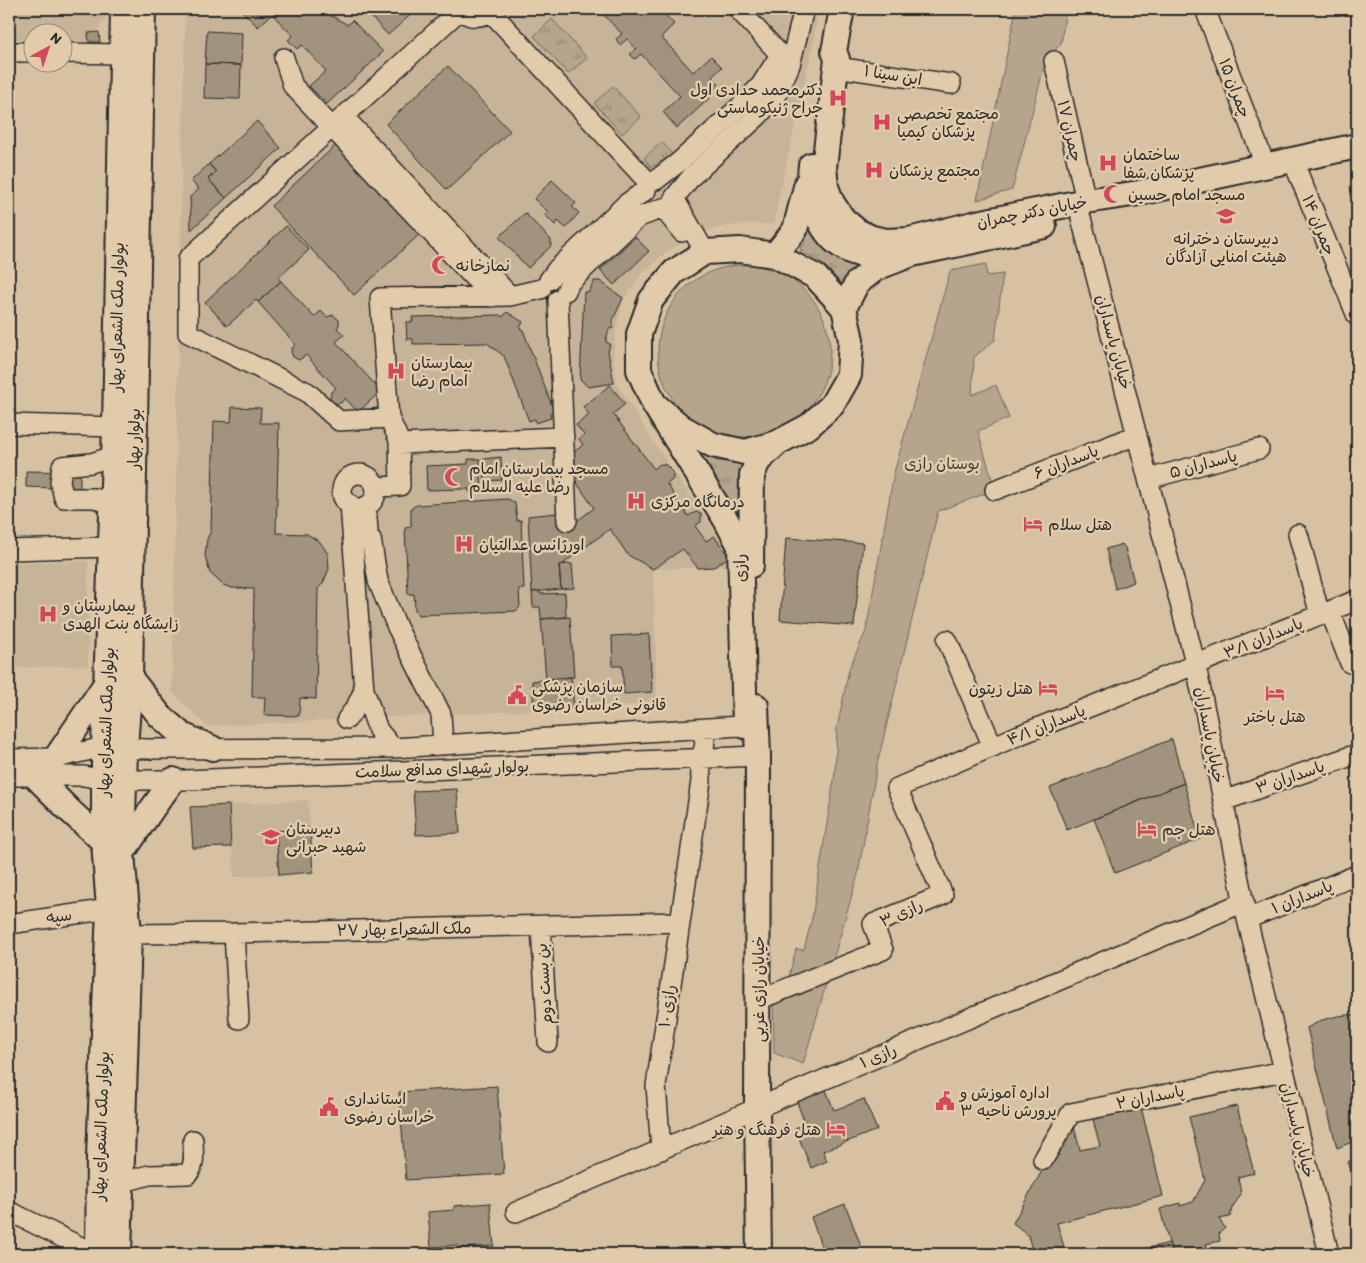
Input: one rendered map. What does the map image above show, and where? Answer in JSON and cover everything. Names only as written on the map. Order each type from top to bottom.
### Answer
[{"type":"main road","name":"بولوار ملک الشعرای بهار","points":[[96,1254],[108,909],[113,848],[115,780],[115,748],[107,682],[115,427],[123,9]]},
{"type":"main road","name":"بولوار بهار","points":[[115,748],[130,678],[143,9]]},
{"type":"main road","points":[[775,255],[795,230],[810,171],[828,58],[835,59],[842,9]]},
{"type":"main road","name":"خیابان دکتر چمران","points":[[835,59],[824,167],[826,187],[832,203],[844,219],[857,231],[872,238],[886,241],[909,240],[976,223],[1084,210],[1139,193],[1357,146]]},
{"type":"main road","points":[[810,171],[813,204],[822,225],[833,240],[849,251],[867,255],[912,254]]},
{"type":"main road","points":[[844,308],[857,283],[876,268],[912,254],[1084,210]]},
{"type":"main road","points":[[654,404],[681,427],[713,445],[745,452],[777,443],[809,426],[832,405],[850,375],[851,340],[844,308],[816,277],[775,255],[740,250],[701,255]]},
{"type":"main road","name":"رازی","points":[[701,255],[674,272],[651,300],[639,334],[639,370],[654,404],[740,546],[750,725]]},
{"type":"main road","name":"رازی","points":[[750,725],[752,474],[758,461],[777,443]]},
{"type":"main road","points":[[130,678],[160,716],[182,735],[212,748]]},
{"type":"main road","points":[[56,758],[107,682]]},
{"type":"main road","name":"خیابان رازی غربی","points":[[750,725],[758,756],[757,1108],[760,1254]]},
{"type":"main road","points":[[34,775],[70,811],[113,848],[180,780]]},
{"type":"main road","name":"بولوار ملک الشعرای بهار","points":[[113,848],[129,934],[119,1254]]},
{"type":"street","points":[[387,418],[339,421],[307,392],[188,333],[188,259],[338,123],[459,9],[464,14],[475,17],[486,14],[491,10],[650,184]]},
{"type":"street","points":[[738,9],[785,60]]},
{"type":"street","points":[[562,295],[570,282],[639,217],[668,203],[692,176],[757,117],[778,94],[785,60],[804,9]]},
{"type":"street","name":"چمران ۱۵","points":[[1205,9],[1266,167]]},
{"type":"street","points":[[9,52],[22,52]]},
{"type":"street","points":[[72,53],[122,54]]},
{"type":"street","points":[[284,58],[293,86],[338,123],[501,296]]},
{"type":"street","name":"ابن سینا ۱","points":[[835,59],[951,84]]},
{"type":"street","points":[[545,284],[557,269],[626,204],[679,162],[743,104],[785,60]]},
{"type":"street","name":"چمران ۱۷","points":[[1054,61],[1084,210]]},
{"type":"street","name":"چمران ۱۴","points":[[1293,161],[1357,316]]},
{"type":"street","points":[[663,180],[670,183],[674,190],[668,203],[656,208],[649,204],[646,197],[650,184],[663,180]]},
{"type":"street","points":[[668,203],[701,255]]},
{"type":"street","name":"خیابان پاسداران","points":[[1084,210],[1137,435],[1196,666],[1245,910],[1329,1254]]},
{"type":"street","points":[[376,487],[400,486],[399,442],[387,418],[380,298],[501,296],[560,280],[565,284],[562,295],[564,434],[568,521]]},
{"type":"street","points":[[9,424],[115,427]]},
{"type":"street","points":[[399,442],[564,434]]},
{"type":"street","name":"پاسداران ۶","points":[[995,490],[1137,435]]},
{"type":"street","name":"پاسداران ۵","points":[[1148,479],[1259,449]]},
{"type":"street","points":[[112,505],[95,498],[64,498],[60,482],[62,466],[91,463],[114,456]]},
{"type":"street","points":[[354,475],[364,475],[373,481],[376,487],[374,498],[358,505],[346,501],[343,491],[349,478],[354,475]]},
{"type":"street","points":[[358,505],[370,535],[378,581],[397,627],[442,714],[443,745]]},
{"type":"street","points":[[358,505],[364,690],[378,730],[393,748]]},
{"type":"street","points":[[1298,534],[1325,613],[1350,664]]},
{"type":"street","points":[[9,550],[111,547]]},
{"type":"street","name":"پاسداران ۳/۱","points":[[1196,666],[1357,600]]},
{"type":"street","points":[[947,640],[993,747]]},
{"type":"street","name":"پاسداران ۴/۱","points":[[897,788],[993,747],[1196,666]]},
{"type":"street","points":[[347,719],[356,707],[364,690]]},
{"type":"street","name":"بولوار شهدای مدافع سلامت","points":[[9,759],[56,758],[115,748],[393,748],[750,725]]},
{"type":"street","name":"رازی ۱۰","points":[[661,1150],[656,1086],[701,781],[701,759],[705,741],[700,729]]},
{"type":"street","points":[[180,780],[184,774],[182,762],[185,749]]},
{"type":"street","name":"پاسداران ۳","points":[[1223,801],[1357,754]]},
{"type":"street","name":"بولوار شهدای مدافع سلامت","points":[[9,776],[84,776],[115,780],[180,780],[758,756]]},
{"type":"street","name":"رازی ۳","points":[[758,1000],[883,950],[873,924],[942,895],[897,788]]},
{"type":"street","name":"پاسداران ۱","points":[[1000,1005],[1245,910],[1357,875]]},
{"type":"street","name":"سپه","points":[[9,924],[108,909]]},
{"type":"street","name":"ملک الشعراء بهار ۲۷","points":[[129,934],[679,922]]},
{"type":"street","name":"بن بست دوم","points":[[541,926],[548,1042]]},
{"type":"street","points":[[234,933],[239,1019]]},
{"type":"street","name":"رازی ۱","points":[[757,1108],[1000,1005]]},
{"type":"street","name":"پاسداران ۲","points":[[1043,1160],[1071,1112],[1284,1071]]},
{"type":"street","points":[[516,1212],[757,1108]]},
{"type":"street","points":[[120,1183],[149,1175],[188,1174],[192,1170],[194,1160],[193,1140]]},
{"type":"street","points":[[9,1212],[96,1254]]},
{"type":"shaded area","points":[[9,9],[107,9],[107,16],[96,32],[88,33],[89,42],[72,41],[72,22],[22,22],[22,40],[9,39]]},
{"type":"shaded area","name":"بیمارستان امام رضا","points":[[185,9],[818,9],[813,44],[773,224],[720,227],[696,235],[666,252],[642,273],[623,301],[616,329],[613,358],[617,384],[654,443],[739,566],[653,569],[657,704],[207,726],[172,692]]},
{"type":"shaded area","name":"بیمارستان و زایشگاه بنت الهدی","points":[[88,561],[88,665],[9,668],[9,563]]},
{"type":"shaded area","name":"دبیرستان شهید حبرانی","points":[[308,800],[313,872],[234,877],[229,805]]},
{"type":"green space","points":[[1016,9],[1066,9],[1061,43],[1045,63],[1012,190],[977,200]]},
{"type":"green space","points":[[552,19],[587,58],[568,74],[534,36]]},
{"type":"green space","points":[[613,86],[641,117],[622,134],[594,103]]},
{"type":"green space","points":[[662,142],[673,155],[651,167],[644,158]]},
{"type":"green space","points":[[814,203],[870,263],[843,285],[823,264],[800,250]]},
{"type":"green space","name":"بوستان رازی","points":[[986,264],[987,276],[1003,274],[995,340],[974,357],[972,395],[996,385],[1009,418],[978,431],[995,490],[938,511],[877,765],[858,874],[803,1064],[774,1053],[773,983],[786,988],[796,949],[804,950],[812,918],[835,773],[837,729],[849,669],[866,631],[894,473],[950,271]]},
{"type":"green space","points":[[752,265],[769,268],[785,275],[799,284],[811,296],[827,326],[830,351],[829,368],[824,384],[811,406],[799,418],[769,434],[736,437],[719,434],[703,427],[689,418],[677,406],[661,376],[658,343],[661,326],[668,310],[677,296],[689,284],[719,268]]},
{"type":"green space","points":[[692,448],[717,461],[744,464],[744,536]]},
{"type":"building","points":[[240,9],[324,9],[328,14],[348,25],[352,20],[383,52],[327,104],[309,86],[326,71],[302,45],[297,49],[288,40],[293,36],[272,14],[258,27]]},
{"type":"building","points":[[364,9],[417,9],[388,35]]},
{"type":"building","points":[[598,9],[635,9],[642,17],[651,9],[659,9],[674,24],[661,37],[693,72],[711,56],[722,67],[712,77],[719,84],[711,92],[714,94],[677,128],[663,112],[680,96],[641,54],[635,59],[630,54],[636,49],[627,39],[620,45],[616,39],[622,34]]},
{"type":"building","points":[[207,31],[242,33],[241,65],[205,64]]},
{"type":"building","points":[[99,32],[100,42],[89,42],[88,33]]},
{"type":"building","points":[[205,64],[241,65],[240,99],[204,98]]},
{"type":"building","points":[[448,66],[510,131],[447,190],[386,124]]},
{"type":"building","points":[[257,121],[281,148],[226,198],[208,179],[216,172],[209,164]]},
{"type":"building","points":[[338,143],[421,233],[354,295],[271,206]]},
{"type":"building","points":[[209,164],[216,172],[208,179],[226,198],[191,230],[190,197],[199,189],[191,181]]},
{"type":"building","points":[[552,180],[576,203],[572,207],[579,213],[566,228],[558,221],[555,225],[545,215],[548,212],[534,199]]},
{"type":"building","points":[[525,213],[551,240],[551,246],[528,268],[499,237]]},
{"type":"building","points":[[286,226],[309,250],[278,278],[281,281],[227,326],[205,302]]},
{"type":"building","points":[[635,237],[649,251],[614,285],[600,270]]},
{"type":"building","points":[[281,281],[314,317],[321,311],[327,317],[333,315],[339,320],[337,328],[344,335],[336,342],[381,391],[358,412],[345,398],[341,403],[332,401],[330,398],[331,392],[336,388],[306,355],[299,360],[293,357],[292,348],[296,345],[258,302]]},
{"type":"building","points":[[594,281],[600,281],[623,298],[613,320],[613,328],[609,329],[606,340],[610,344],[608,352],[614,383],[588,387],[580,379],[584,292],[589,292]]},
{"type":"building","points":[[507,312],[523,322],[520,328],[523,330],[554,411],[550,413],[551,418],[536,423],[535,419],[529,421],[504,356],[487,343],[413,344],[413,339],[407,339],[406,322],[413,322],[412,317],[500,315],[503,317]]},
{"type":"building","points":[[610,385],[625,404],[613,414],[654,469],[660,464],[666,465],[670,469],[673,473],[673,479],[667,484],[688,516],[696,512],[701,514],[701,522],[695,526],[706,541],[714,536],[729,557],[714,567],[698,568],[683,549],[653,569],[628,555],[610,529],[565,562],[565,564],[559,565],[561,589],[532,592],[528,516],[557,513],[558,526],[564,526],[564,531],[594,508],[572,476],[574,452],[583,445],[579,439],[584,435],[576,425],[589,415],[583,407]]},
{"type":"building","points":[[232,407],[261,408],[260,423],[279,423],[276,533],[307,534],[320,542],[328,554],[329,569],[318,589],[316,699],[300,698],[299,716],[264,715],[265,697],[252,697],[254,589],[232,588],[223,585],[210,573],[205,556],[207,539],[211,531],[214,421],[231,422]]},
{"type":"building","points":[[501,457],[502,480],[485,481],[483,459]]},
{"type":"building","name":"مسجد بیمارستان امام رضا علیه السلام","points":[[468,459],[480,459],[482,491],[469,492],[469,489],[427,490],[426,466],[468,464]]},
{"type":"building","points":[[26,471],[80,472],[80,489],[26,487]]},
{"type":"building","name":"اورژانس عدالتیان","points":[[508,499],[515,503],[517,521],[521,520],[524,589],[519,589],[520,606],[518,609],[516,611],[418,615],[415,610],[414,594],[408,594],[405,528],[411,527],[411,508],[417,505]]},
{"type":"building","points":[[786,538],[863,543],[854,626],[780,620]]},
{"type":"building","points":[[1122,544],[1125,548],[1134,582],[1115,589],[1106,549]]},
{"type":"building","points":[[572,564],[574,588],[561,589],[559,565]]},
{"type":"building","points":[[540,591],[540,594],[565,593],[566,617],[541,619],[540,607],[533,607],[532,592]]},
{"type":"building","points":[[570,617],[574,677],[546,679],[541,619]]},
{"type":"building","points":[[649,634],[652,692],[624,694],[622,666],[613,666],[612,636]]},
{"type":"building","points":[[571,677],[574,708],[534,710],[532,681]]},
{"type":"building","points":[[1172,739],[1184,783],[1067,830],[1050,788]]},
{"type":"building","name":"هتل جم","points":[[1184,783],[1200,839],[1115,873],[1094,819]]},
{"type":"building","points":[[457,789],[460,833],[416,835],[413,791]]},
{"type":"building","points":[[229,805],[231,847],[193,848],[190,807]]},
{"type":"building","points":[[310,828],[313,872],[279,875],[276,831]]},
{"type":"building","points":[[1357,1014],[1357,1140],[1337,1148],[1307,1028],[1322,1020]]},
{"type":"building","name":"استانداری خراسان رضوی","points":[[497,1086],[504,1174],[406,1180],[399,1092]]},
{"type":"building","name":"هتل فرهنگ و هنر","points":[[826,1090],[834,1110],[864,1099],[877,1130],[823,1151],[827,1161],[811,1168],[795,1128],[805,1124],[797,1102]]},
{"type":"building","points":[[1237,1106],[1254,1173],[1238,1177],[1241,1194],[1232,1208],[1230,1217],[1219,1219],[1225,1228],[1219,1234],[1220,1241],[1206,1244],[1209,1253],[1226,1250],[1227,1254],[1172,1254],[1160,1209],[1180,1203],[1180,1206],[1193,1202],[1205,1180],[1189,1117]]},
{"type":"building","points":[[1141,1107],[1163,1196],[1057,1223],[1066,1254],[1033,1254],[1028,1235],[1013,1223],[1069,1122],[1073,1123],[1080,1150],[1100,1146],[1092,1116]]},
{"type":"building","points":[[1357,1156],[1357,1187],[1348,1162]]},
{"type":"building","points":[[490,1203],[494,1246],[458,1248],[458,1245],[431,1247],[428,1212],[454,1210],[454,1206]]},
{"type":"building","points":[[845,1204],[864,1254],[824,1254],[811,1217]]},
{"type":"building","points":[[1169,1243],[1172,1254],[1125,1254]]},
{"type":"place","name":"دکترمحمد حدادی اول جراح ژنیکوماستی","points":[[838,98]]},
{"type":"place","name":"مجتمع تخصصی پزشکان کیمیا","points":[[882,122]]},
{"type":"place","name":"ساختمان پزشکان شفا","points":[[1108,163]]},
{"type":"place","name":"مجتمع پزشکان","points":[[874,170]]},
{"type":"place","name":"مسجد امام حسین","points":[[1113,194]]},
{"type":"place","name":"دبیرستان دخترانه هیئت امنایی آزادگان","points":[[1226,216]]},
{"type":"place","name":"نمازخانه","points":[[441,265]]},
{"type":"place","name":"بیمارستان امام رضا","points":[[396,371]]},
{"type":"place","name":"مسجد بیمارستان امام رضا علیه السلام","points":[[454,477]]},
{"type":"place","name":"درمانگاه مرکزی","points":[[636,501]]},
{"type":"place","name":"هتل سلام","points":[[1033,524]]},
{"type":"place","name":"اورژانس عدالتیان","points":[[464,544]]},
{"type":"place","name":"بیمارستان و زایشگاه بنت الهدی","points":[[48,614]]},
{"type":"place","name":"هتل زیتون","points":[[1048,688]]},
{"type":"place","name":"هتل باختر","points":[[1275,693]]},
{"type":"place","name":"سازمان پزشکی قانونی خراسان رضوی","points":[[517,695]]},
{"type":"place","name":"هتل جم","points":[[1147,829]]},
{"type":"place","name":"دبیرستان شهید حبرانی","points":[[271,837]]},
{"type":"place","name":"اداره آموزش و پرورش ناحیه ۳","points":[[945,1101]]},
{"type":"place","name":"استانداری خراسان رضوی","points":[[329,1107]]},
{"type":"place","name":"هتل فرهنگ و هنر","points":[[836,1129]]}]
